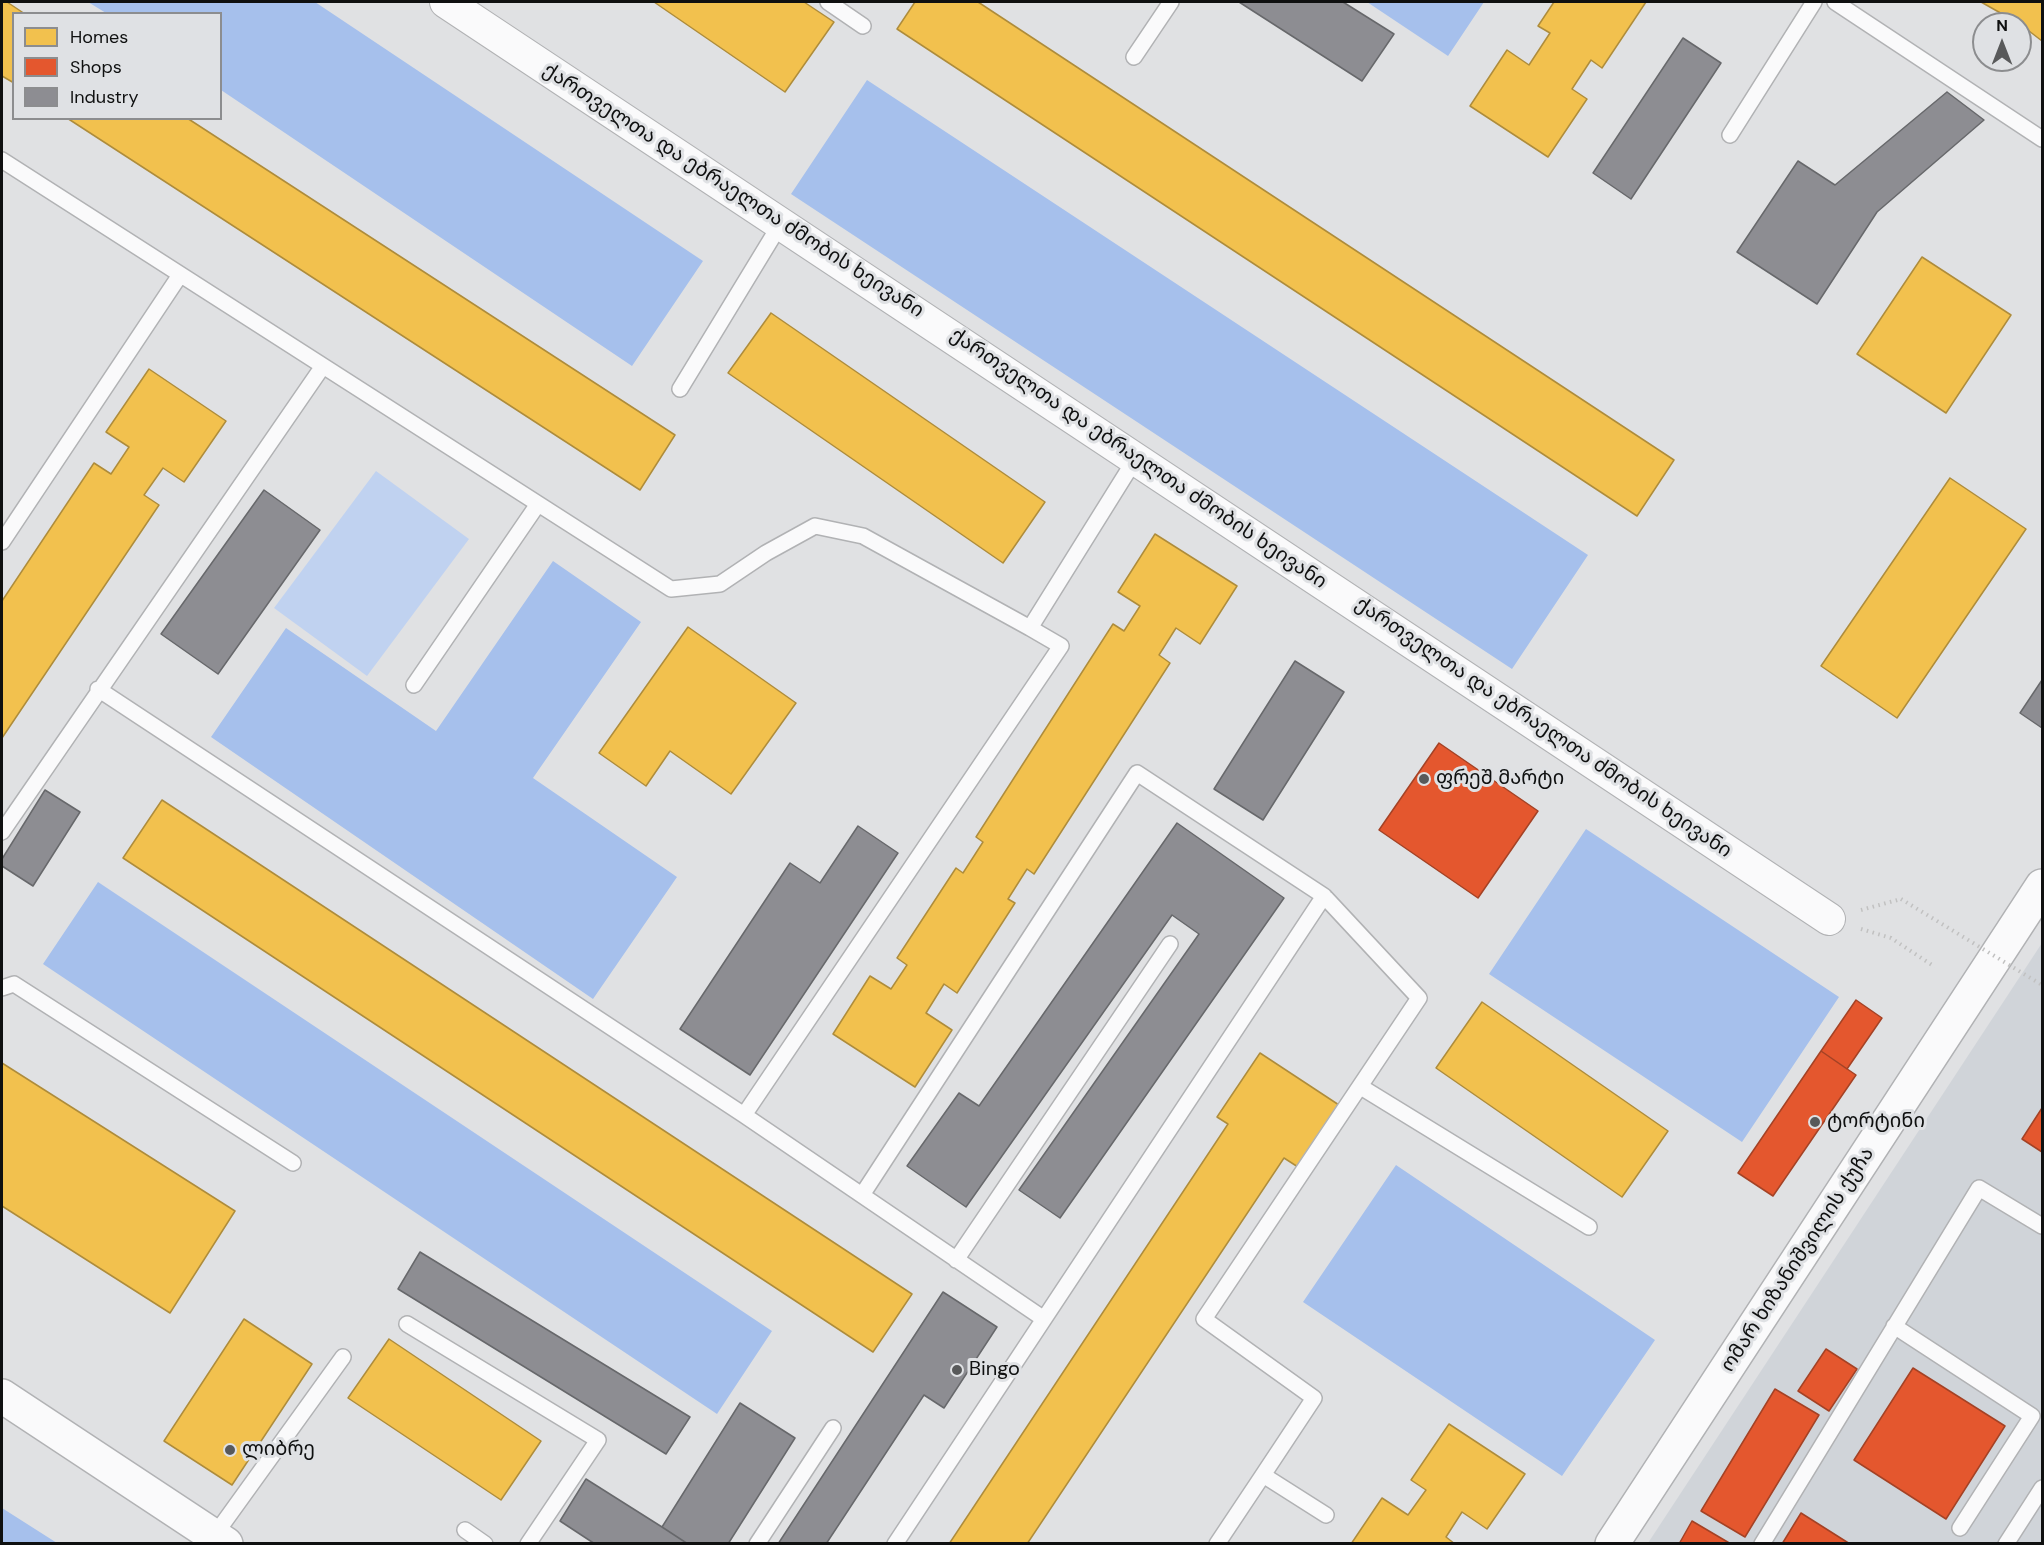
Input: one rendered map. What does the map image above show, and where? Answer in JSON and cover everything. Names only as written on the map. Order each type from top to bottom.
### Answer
[{"type":"main road","name":"ომარ ხიზანიშვილის ქუჩა","points":[[1612,1544],[2043,886]]},
{"type":"main road","points":[[2,1396],[220,1540]]},
{"type":"street","name":"ქართველთა და ებრაელთა ძმობის ხეივანი","points":[[446,2],[1829,919]]},
{"type":"lane","points":[[828,2],[863,26]]},
{"type":"lane","points":[[1134,57],[1171,2]]},
{"type":"lane","points":[[1730,135],[1814,2]]},
{"type":"lane","points":[[1835,2],[2043,139]]},
{"type":"lane","points":[[2,160],[670,589],[720,584],[766,552],[815,526],[863,536],[1061,646],[744,1115]]},
{"type":"lane","points":[[680,389],[782,223]]},
{"type":"lane","points":[[2,542],[180,275]]},
{"type":"lane","points":[[2,832],[98,689],[323,366]]},
{"type":"lane","points":[[1030,628],[1136,458]]},
{"type":"lane","points":[[414,686],[538,504]]},
{"type":"lane","points":[[98,689],[744,1115],[1044,1319]]},
{"type":"lane","points":[[862,1195],[1137,773],[1324,896],[1419,998],[1361,1088],[1204,1319],[1314,1398],[1217,1544]]},
{"type":"lane","points":[[895,1544],[1324,896]]},
{"type":"lane","points":[[956,1260],[1170,944]]},
{"type":"lane","points":[[2,988],[14,984],[293,1163]]},
{"type":"lane","points":[[1361,1088],[1589,1227]]},
{"type":"lane","points":[[1762,1544],[1979,1188],[2043,1226]]},
{"type":"lane","points":[[407,1324],[598,1440],[528,1544]]},
{"type":"lane","points":[[1894,1326],[2032,1416],[1960,1528]]},
{"type":"lane","points":[[220,1540],[343,1357]]},
{"type":"lane","points":[[757,1544],[833,1428]]},
{"type":"lane","points":[[1263,1475],[1326,1515]]},
{"type":"lane","points":[[2006,1544],[2043,1488]]},
{"type":"lane","points":[[465,1530],[485,1544]]},
{"type":"path","points":[[1901,899],[2043,985]]},
{"type":"path","points":[[1892,938],[1935,967]]},
{"type":"shaded area","points":[[88,2],[315,2],[703,261],[632,366],[222,91],[222,12],[104,12]]},
{"type":"shaded area","points":[[1367,2],[1484,2],[1448,56]]},
{"type":"shaded area","points":[[867,80],[1588,555],[1512,669],[791,194]]},
{"type":"shaded area","points":[[376,471],[469,539],[367,676],[274,608]]},
{"type":"shaded area","points":[[553,561],[641,622],[533,778],[677,877],[593,999],[211,737],[286,628],[436,731]]},
{"type":"shaded area","points":[[1586,829],[1839,997],[1742,1142],[1489,974]]},
{"type":"shaded area","points":[[98,882],[772,1331],[717,1414],[43,964]]},
{"type":"shaded area","points":[[2042,943],[2042,1543],[1648,1543]]},
{"type":"shaded area","points":[[1396,1165],[1655,1340],[1562,1476],[1303,1302]]},
{"type":"shaded area","points":[[2,1508],[57,1543],[2,1543]]},
{"type":"building: Homes","points":[[2,2],[7,2],[22,12],[12,12],[12,82],[2,76]]},
{"type":"building: Homes","points":[[654,2],[804,2],[834,22],[785,92]]},
{"type":"building: Homes","points":[[915,2],[978,2],[1674,460],[1637,516],[897,29]]},
{"type":"building: Homes","points":[[1554,2],[1646,2],[1602,68],[1591,60],[1572,89],[1587,99],[1548,157],[1470,106],[1507,50],[1529,65],[1550,33],[1538,26]]},
{"type":"building: Homes","points":[[1981,2],[2042,2],[2042,41],[2032,33],[2032,12],[1999,12]]},
{"type":"building: Homes","points":[[70,120],[190,120],[675,435],[640,490]]},
{"type":"building: Homes","points":[[1922,257],[2011,315],[1946,413],[1857,354]]},
{"type":"building: Homes","points":[[771,313],[1045,502],[1003,563],[728,373]]},
{"type":"building: Homes","points":[[149,369],[226,421],[184,482],[163,468],[144,495],[159,505],[2,738],[2,601],[94,463],[111,474],[129,447],[106,432]]},
{"type":"building: Homes","points":[[1950,478],[2026,529],[1897,718],[1821,666]]},
{"type":"building: Homes","points":[[1155,534],[1237,586],[1200,644],[1176,628],[1159,655],[1170,663],[1034,874],[1027,869],[1008,899],[1015,903],[957,993],[944,984],[926,1013],[952,1030],[915,1087],[833,1034],[870,976],[891,989],[907,965],[897,958],[956,868],[963,873],[983,842],[976,837],[1113,624],[1124,631],[1140,606],[1118,592]]},
{"type":"building: Homes","points":[[688,627],[796,703],[731,794],[670,751],[646,786],[599,753]]},
{"type":"building: Homes","points":[[162,800],[912,1294],[873,1352],[123,858]]},
{"type":"building: Homes","points":[[1482,1002],[1668,1131],[1622,1197],[1436,1068]]},
{"type":"building: Homes","points":[[1260,1053],[1339,1105],[1298,1167],[1284,1158],[1027,1544],[949,1544],[1228,1124],[1217,1117]]},
{"type":"building: Homes","points":[[2,1063],[235,1211],[170,1313],[2,1206]]},
{"type":"building: Homes","points":[[244,1319],[312,1364],[232,1485],[164,1441]]},
{"type":"building: Homes","points":[[389,1339],[541,1441],[501,1500],[348,1398]]},
{"type":"building: Homes","points":[[1449,1424],[1525,1474],[1487,1529],[1462,1512],[1446,1537],[1455,1544],[1351,1544],[1382,1498],[1408,1515],[1426,1490],[1411,1480]]},
{"type":"building: Shops","points":[[1439,743],[1538,811],[1478,898],[1379,830]]},
{"type":"building: Shops","points":[[1856,1000],[1882,1018],[1847,1069],[1821,1051]]},
{"type":"building: Shops","points":[[1821,1051],[1856,1075],[1773,1196],[1738,1173]]},
{"type":"building: Shops","points":[[2042,1108],[2042,1152],[2022,1139]]},
{"type":"building: Shops","points":[[1826,1349],[1857,1369],[1829,1411],[1798,1391]]},
{"type":"building: Shops","points":[[1913,1368],[2005,1426],[1946,1519],[1854,1460]]},
{"type":"building: Shops","points":[[1775,1389],[1819,1415],[1745,1537],[1701,1511]]},
{"type":"building: Shops","points":[[1801,1513],[1850,1544],[1782,1544]]},
{"type":"building: Shops","points":[[1692,1521],[1731,1544],[1679,1544]]},
{"type":"building: Industry","points":[[1239,2],[1343,2],[1394,34],[1362,81]]},
{"type":"building: Industry","points":[[1683,38],[1721,63],[1631,199],[1593,173]]},
{"type":"building: Industry","points":[[1947,92],[1984,120],[1877,212],[1817,304],[1737,252],[1798,161],[1835,185]]},
{"type":"building: Industry","points":[[264,490],[320,530],[218,674],[161,634]]},
{"type":"building: Industry","points":[[1295,661],[1344,692],[1263,820],[1214,789]]},
{"type":"building: Industry","points":[[2042,680],[2042,728],[2020,713]]},
{"type":"building: Industry","points":[[45,790],[80,812],[33,886],[2,866],[2,859]]},
{"type":"building: Industry","points":[[1177,823],[1284,898],[1060,1218],[1019,1190],[1199,934],[1172,915],[966,1207],[907,1166],[959,1093],[979,1106]]},
{"type":"building: Industry","points":[[858,826],[898,853],[750,1075],[680,1029],[790,863],[820,883]]},
{"type":"building: Industry","points":[[420,1252],[690,1417],[666,1454],[398,1289]]},
{"type":"building: Industry","points":[[943,1292],[997,1327],[944,1408],[924,1395],[826,1544],[778,1544]]},
{"type":"building: Industry","points":[[740,1403],[795,1438],[728,1544],[688,1544],[662,1527]]},
{"type":"building: Industry","points":[[586,1479],[688,1544],[595,1544],[560,1521]]},
{"type":"place","name":"ფრეშ მარტი","points":[[1424,779]]},
{"type":"place","name":"ტორტინი","points":[[1815,1122]]},
{"type":"place","name":"Bingo","points":[[957,1370]]},
{"type":"place","name":"ლიბრე","points":[[230,1450]]}]
